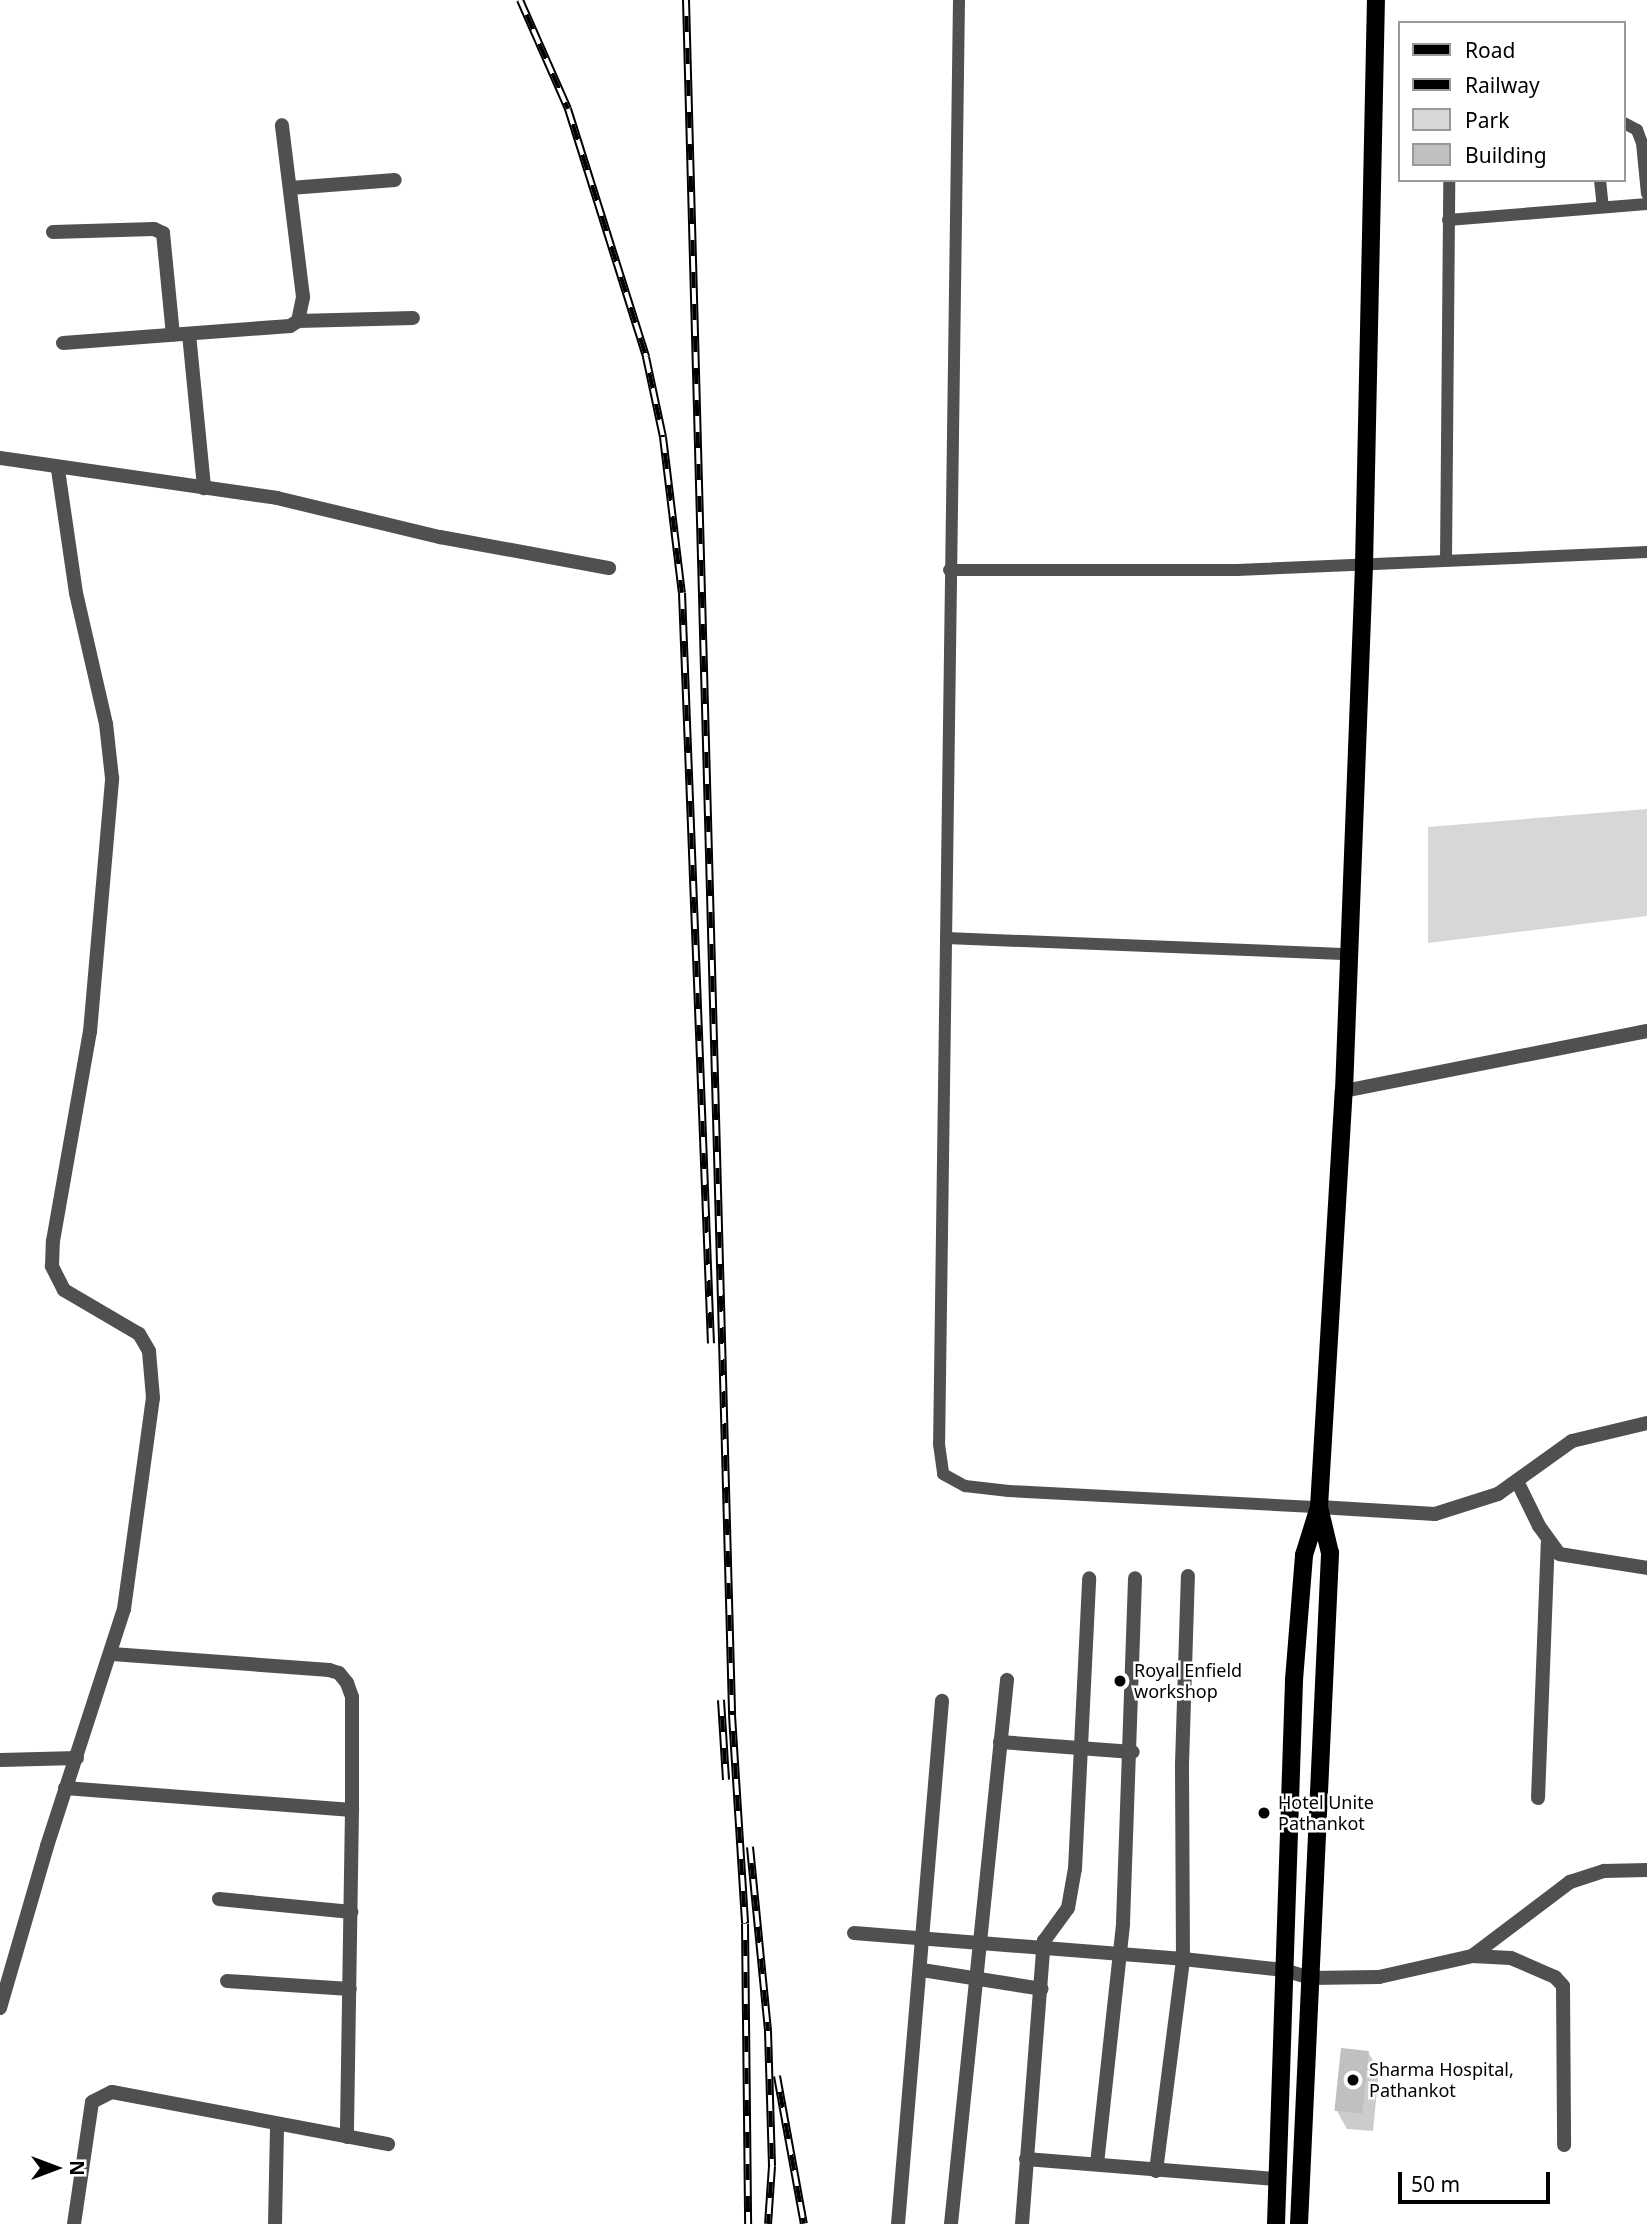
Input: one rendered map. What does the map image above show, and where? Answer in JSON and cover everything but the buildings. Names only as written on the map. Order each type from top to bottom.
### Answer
[{"type":"main road","points":[[1276,2224],[1297,1638],[1304,1555],[1319,1507],[1344,1091],[1364,566],[1376,0]]},
{"type":"main road","points":[[1300,2224],[1330,1553],[1319,1507]]},
{"type":"street","points":[[282,125],[303,297],[298,321]]},
{"type":"street","points":[[290,188],[394,180]]},
{"type":"street","points":[[53,232],[154,229],[163,233],[173,335]]},
{"type":"street","points":[[63,343],[290,326],[298,321],[413,318]]},
{"type":"street","points":[[189,334],[204,488]]},
{"type":"street","points":[[0,458],[58,470],[277,498],[440,537],[610,568]]},
{"type":"street","points":[[0,2008],[5,1975],[65,1788],[112,1654],[132,1565],[153,1398],[153,1367],[139,1334],[64,1290],[52,1265],[90,1031],[112,778],[106,724],[76,593],[58,470]]},
{"type":"street","points":[[1344,1091],[1647,1031]]},
{"type":"street","points":[[1319,1507],[1435,1514],[1476,1503],[1517,1482],[1572,1441],[1647,1423]]},
{"type":"street","points":[[1517,1482],[1548,1542],[1559,1554],[1576,1560],[1647,1568]]},
{"type":"street","points":[[1538,1798],[1548,1542]]},
{"type":"street","points":[[1156,2171],[1183,1959],[1182,1764],[1188,1576]]},
{"type":"street","points":[[1022,2224],[1042,1989],[1043,1947],[1072,1894],[1083,1747],[1089,1578]]},
{"type":"street","points":[[1097,2164],[1120,1954],[1133,1752],[1135,1578]]},
{"type":"street","points":[[112,1654],[339,1673],[352,1697],[347,2137]]},
{"type":"street","points":[[951,2224],[1007,1679]]},
{"type":"street","points":[[898,2224],[925,1939],[942,1701]]},
{"type":"street","points":[[1000,1742],[1133,1752]]},
{"type":"street","points":[[0,1760],[77,1758]]},
{"type":"street","points":[[65,1788],[352,1810]]},
{"type":"street","points":[[1472,1956],[1570,1882],[1604,1871],[1647,1870]]},
{"type":"street","points":[[219,1899],[351,1912]]},
{"type":"street","points":[[854,1933],[1183,1959],[1284,1970],[1310,1978],[1379,1977],[1472,1956],[1511,1958],[1555,1976],[1563,1986],[1564,2145]]},
{"type":"street","points":[[922,1970],[1042,1989]]},
{"type":"street","points":[[227,1981],[350,1989]]},
{"type":"street","points":[[74,2224],[88,2117],[98,2095],[123,2091],[277,2125],[388,2144]]},
{"type":"street","points":[[275,2224],[277,2125]]},
{"type":"street","points":[[1026,2159],[1278,2179]]},
{"type":"lane","points":[[959,0],[949,570],[939,1444],[943,1474],[965,1486],[1009,1491],[1319,1507]]},
{"type":"lane","points":[[1626,124],[1637,130],[1643,143],[1647,194]]},
{"type":"lane","points":[[1446,560],[1449,182]]},
{"type":"lane","points":[[1600,182],[1602,207]]},
{"type":"lane","points":[[1448,219],[1647,204]]},
{"type":"lane","points":[[949,570],[1364,566],[1647,552]]},
{"type":"lane","points":[[946,938],[1349,954]]},
{"type":"green space","points":[[1647,809],[1647,916],[1428,943],[1428,827]]},
{"type":"railway","points":[[520,0],[568,109],[646,357],[663,437],[682,593],[711,1343]]},
{"type":"railway","points":[[686,0],[732,1715],[745,1924],[748,2224]]},
{"type":"railway","points":[[721,1700],[726,1780]]},
{"type":"railway","points":[[750,1847],[768,2031],[772,2166],[768,2224]]},
{"type":"railway","points":[[777,2076],[804,2224]]},
{"type":"place","name":"Royal Enfield workshop","points":[[1120,1681]]},
{"type":"place","name":"Hotel Unite Pathankot","points":[[1264,1813]]},
{"type":"place","name":"Sharma Hospital, Pathankot","points":[[1353,2080]]}]
